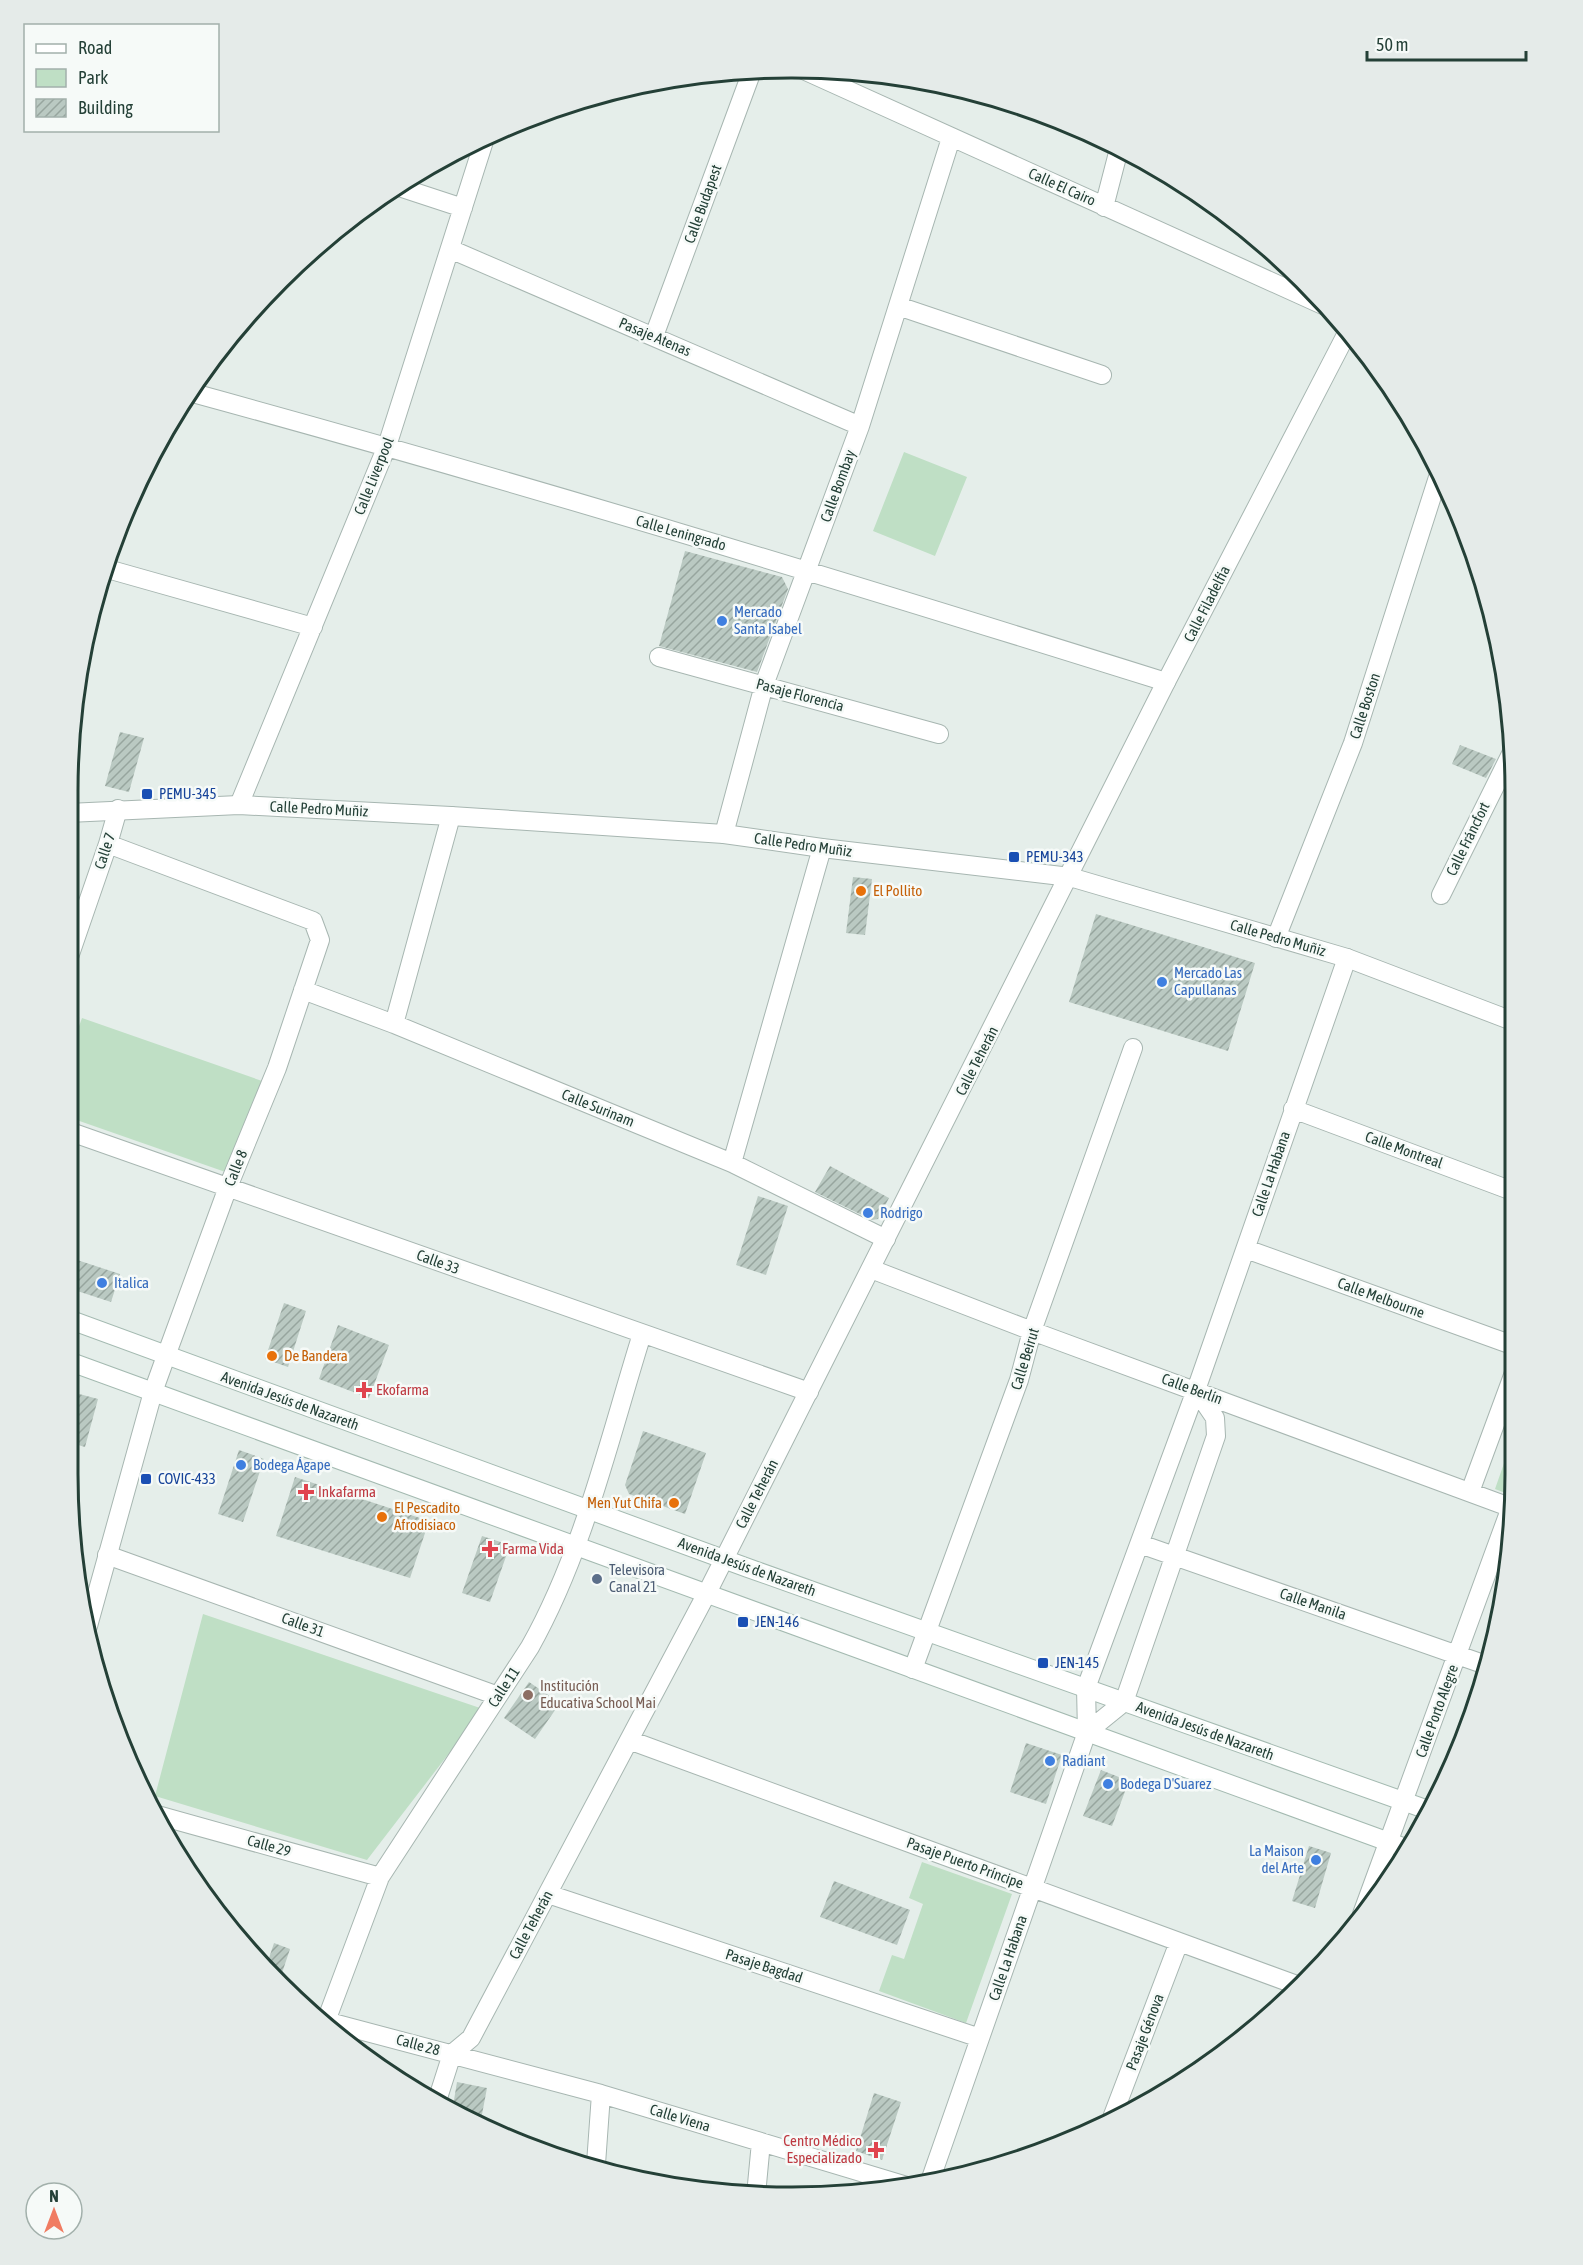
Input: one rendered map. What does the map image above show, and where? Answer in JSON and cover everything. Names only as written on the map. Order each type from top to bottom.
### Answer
[{"type":"street","name":"Calle El Cairo","points":[[824,79],[1306,297]]},
{"type":"street","name":"Calle Budapest","points":[[654,336],[749,80]]},
{"type":"street","name":"Calle Bombay","points":[[724,834],[764,685],[860,426],[951,138]]},
{"type":"street","name":"Calle Liverpool","points":[[239,805],[387,446],[481,149]]},
{"type":"street","points":[[1104,207],[1117,157]]},
{"type":"street","points":[[408,190],[463,208]]},
{"type":"street","name":"Pasaje Atenas","points":[[450,249],[860,426]]},
{"type":"street","points":[[898,306],[1102,375]]},
{"type":"street","name":"Calle Filadelfia","points":[[1070,877],[1166,682],[1344,340]]},
{"type":"street","name":"Calle Leningrado","points":[[198,394],[387,446],[807,570],[1166,682]]},
{"type":"street","name":"Calle Boston","points":[[1276,938],[1353,743],[1435,485]]},
{"type":"street","points":[[113,571],[313,627]]},
{"type":"street","name":"Pasaje Florencia","points":[[659,657],[939,734]]},
{"type":"street","name":"Calle Fráncfort","points":[[1441,895],[1504,768]]},
{"type":"street","name":"Calle Pedro Muñiz","points":[[78,812],[239,805],[451,816],[724,834],[822,848],[1070,877],[1347,958],[1505,1018]]},
{"type":"street","name":"Calle 7","points":[[78,931],[118,809]]},
{"type":"street","points":[[394,1024],[451,816]]},
{"type":"street","name":"Calle 8","points":[[92,1612],[153,1392],[228,1187],[277,1068],[320,940],[313,921],[108,844]]},
{"type":"street","points":[[732,1163],[822,848]]},
{"type":"street","name":"Calle Teherán","points":[[439,2093],[452,2054],[471,2038],[707,1593],[1070,877]]},
{"type":"street","name":"Calle La Habana","points":[[933,2173],[1088,1732],[1086,1688],[1196,1390],[1347,958]]},
{"type":"street","name":"Calle Surinam","points":[[303,990],[394,1024],[732,1163],[886,1239]]},
{"type":"street","name":"Calle Beirut","points":[[913,1669],[1019,1380],[1032,1331],[1133,1048]]},
{"type":"street","name":"Calle Montreal","points":[[1293,1109],[1505,1188]]},
{"type":"street","name":"Calle 33","points":[[78,1134],[809,1392]]},
{"type":"street","name":"Calle Melbourne","points":[[1246,1249],[1505,1342]]},
{"type":"street","name":"Calle Berlín","points":[[871,1269],[1032,1331],[1504,1505]]},
{"type":"street","name":"Avenida Jesús de Nazareth","points":[[78,1324],[588,1510],[1421,1808]]},
{"type":"street","name":"Calle 11","points":[[323,2012],[380,1878],[498,1696],[551,1608],[588,1510],[642,1334]]},
{"type":"street","points":[[78,1365],[1399,1846]]},
{"type":"street","points":[[1088,1732],[1124,1702],[1216,1436],[1215,1418],[1196,1390]]},
{"type":"street","points":[[1470,1492],[1505,1397]]},
{"type":"street","name":"Calle Porto Alegre","points":[[1371,1889],[1502,1536]]},
{"type":"street","name":"Calle Manila","points":[[1140,1544],[1480,1662]]},
{"type":"street","name":"Calle 31","points":[[107,1555],[498,1696]]},
{"type":"street","name":"Pasaje Puerto Príncipe","points":[[629,1740],[1291,1983]]},
{"type":"street","name":"Calle 29","points":[[168,1818],[380,1878]]},
{"type":"street","name":"Pasaje Bagdad","points":[[548,1894],[980,2038]]},
{"type":"street","name":"Pasaje Génova","points":[[1116,2108],[1179,1941]]},
{"type":"street","name":"Calle 28","points":[[337,2024],[452,2054]]},
{"type":"street","name":"Calle Viena","points":[[452,2054],[601,2094],[888,2180]]},
{"type":"street","points":[[596,2160],[601,2094]]},
{"type":"street","points":[[757,2186],[761,2142]]},
{"type":"green space","points":[[904,452],[967,477],[935,556],[873,531]]},
{"type":"green space","points":[[82,1018],[265,1082],[234,1175],[78,1120],[78,1029]]},
{"type":"green space","points":[[1505,1460],[1504,1493],[1495,1489]]},
{"type":"green space","points":[[203,1614],[483,1709],[367,1860],[155,1795]]},
{"type":"green space","points":[[922,1862],[1012,1894],[966,2023],[879,1991],[892,1955],[904,1959],[923,1904],[909,1898]]},
{"type":"building","name":"Mercado Santa Isabel","points":[[685,551],[782,577],[788,589],[757,672],[659,646]]},
{"type":"building","points":[[120,732],[144,738],[129,792],[105,786]]},
{"type":"building","points":[[1460,745],[1496,759],[1486,778],[1452,764]]},
{"type":"building","points":[[853,877],[872,879],[865,935],[846,933]]},
{"type":"building","name":"Mercado Las Capullanas","points":[[1096,914],[1255,963],[1228,1051],[1069,1002]]},
{"type":"building","points":[[830,1166],[889,1198],[878,1219],[872,1220],[815,1192]]},
{"type":"building","points":[[758,1196],[788,1206],[766,1275],[736,1265]]},
{"type":"building","name":"Italica","points":[[78,1260],[120,1274],[111,1302],[78,1291]]},
{"type":"building","points":[[284,1303],[306,1311],[288,1367],[265,1359]]},
{"type":"building","points":[[338,1325],[389,1345],[369,1398],[319,1379]]},
{"type":"building","points":[[78,1394],[98,1399],[85,1447],[78,1445]]},
{"type":"building","points":[[643,1431],[706,1453],[685,1514],[629,1494],[625,1485]]},
{"type":"building","points":[[239,1450],[264,1459],[243,1522],[218,1514]]},
{"type":"building","points":[[295,1477],[429,1521],[410,1578],[276,1536]]},
{"type":"building","points":[[482,1536],[510,1545],[490,1602],[462,1593]]},
{"type":"building","points":[[529,1682],[560,1703],[535,1739],[504,1718]]},
{"type":"building","points":[[1026,1743],[1062,1755],[1046,1804],[1010,1792]]},
{"type":"building","points":[[1101,1770],[1129,1781],[1112,1826],[1083,1816]]},
{"type":"building","points":[[1309,1846],[1331,1853],[1315,1908],[1292,1901]]},
{"type":"building","points":[[834,1881],[910,1910],[897,1945],[820,1917]]},
{"type":"building","points":[[274,1943],[290,1949],[282,1973],[269,1959]]},
{"type":"building","points":[[457,2082],[487,2088],[482,2116],[454,2101]]},
{"type":"building","points":[[874,2093],[901,2102],[882,2160],[856,2151]]},
{"type":"place","name":"Mercado Santa Isabel","points":[[722,621]]},
{"type":"place","name":"PEMU-345","points":[[147,794]]},
{"type":"place","name":"PEMU-343","points":[[1014,857]]},
{"type":"place","name":"El Pollito","points":[[861,891]]},
{"type":"place","name":"Mercado Las Capullanas","points":[[1162,982]]},
{"type":"place","name":"Rodrigo","points":[[868,1213]]},
{"type":"place","name":"Italica","points":[[102,1283]]},
{"type":"place","name":"De Bandera","points":[[272,1356]]},
{"type":"place","name":"Ekofarma","points":[[364,1390]]},
{"type":"place","name":"Bodega Ágape","points":[[241,1465]]},
{"type":"place","name":"COVIC-433","points":[[146,1479]]},
{"type":"place","name":"Inkafarma","points":[[306,1492]]},
{"type":"place","name":"Men Yut Chifa","points":[[674,1503]]},
{"type":"place","name":"El Pescadito Afrodisiaco","points":[[382,1517]]},
{"type":"place","name":"Farma Vida","points":[[490,1549]]},
{"type":"place","name":"Televisora Canal 21","points":[[597,1579]]},
{"type":"place","name":"JEN-146","points":[[743,1622]]},
{"type":"place","name":"JEN-145","points":[[1043,1663]]},
{"type":"place","name":"Institución Educativa School Mai","points":[[528,1695]]},
{"type":"place","name":"Radiant","points":[[1050,1761]]},
{"type":"place","name":"Bodega D'Suarez","points":[[1108,1784]]},
{"type":"place","name":"La Maison del Arte","points":[[1316,1860]]},
{"type":"place","name":"Centro Médico Especializado","points":[[876,2150]]}]
